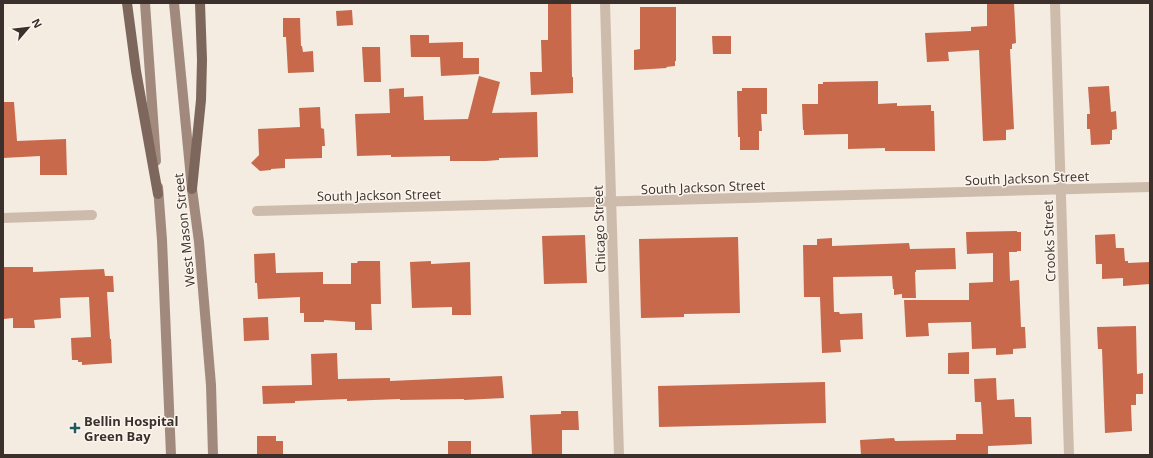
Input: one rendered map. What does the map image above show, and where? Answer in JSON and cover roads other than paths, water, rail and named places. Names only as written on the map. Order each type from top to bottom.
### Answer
[{"type":"main road","points":[[127,3],[136,71],[158,194]]},
{"type":"main road","name":"West Mason Street","points":[[145,3],[162,240],[171,455]]},
{"type":"main road","name":"West Mason Street","points":[[174,3],[192,189],[199,242],[211,384],[213,455]]},
{"type":"main road","points":[[192,189],[201,100],[202,60],[200,3]]},
{"type":"street","name":"Chicago Street","points":[[605,3],[619,455]]},
{"type":"street","name":"Crooks Street","points":[[1055,3],[1069,455]]},
{"type":"street","name":"South Jackson Street","points":[[257,211],[1150,187]]},
{"type":"street","points":[[3,218],[92,215]]},
{"type":"place","name":"Bellin Hospital Green Bay","points":[[75,428]]}]
